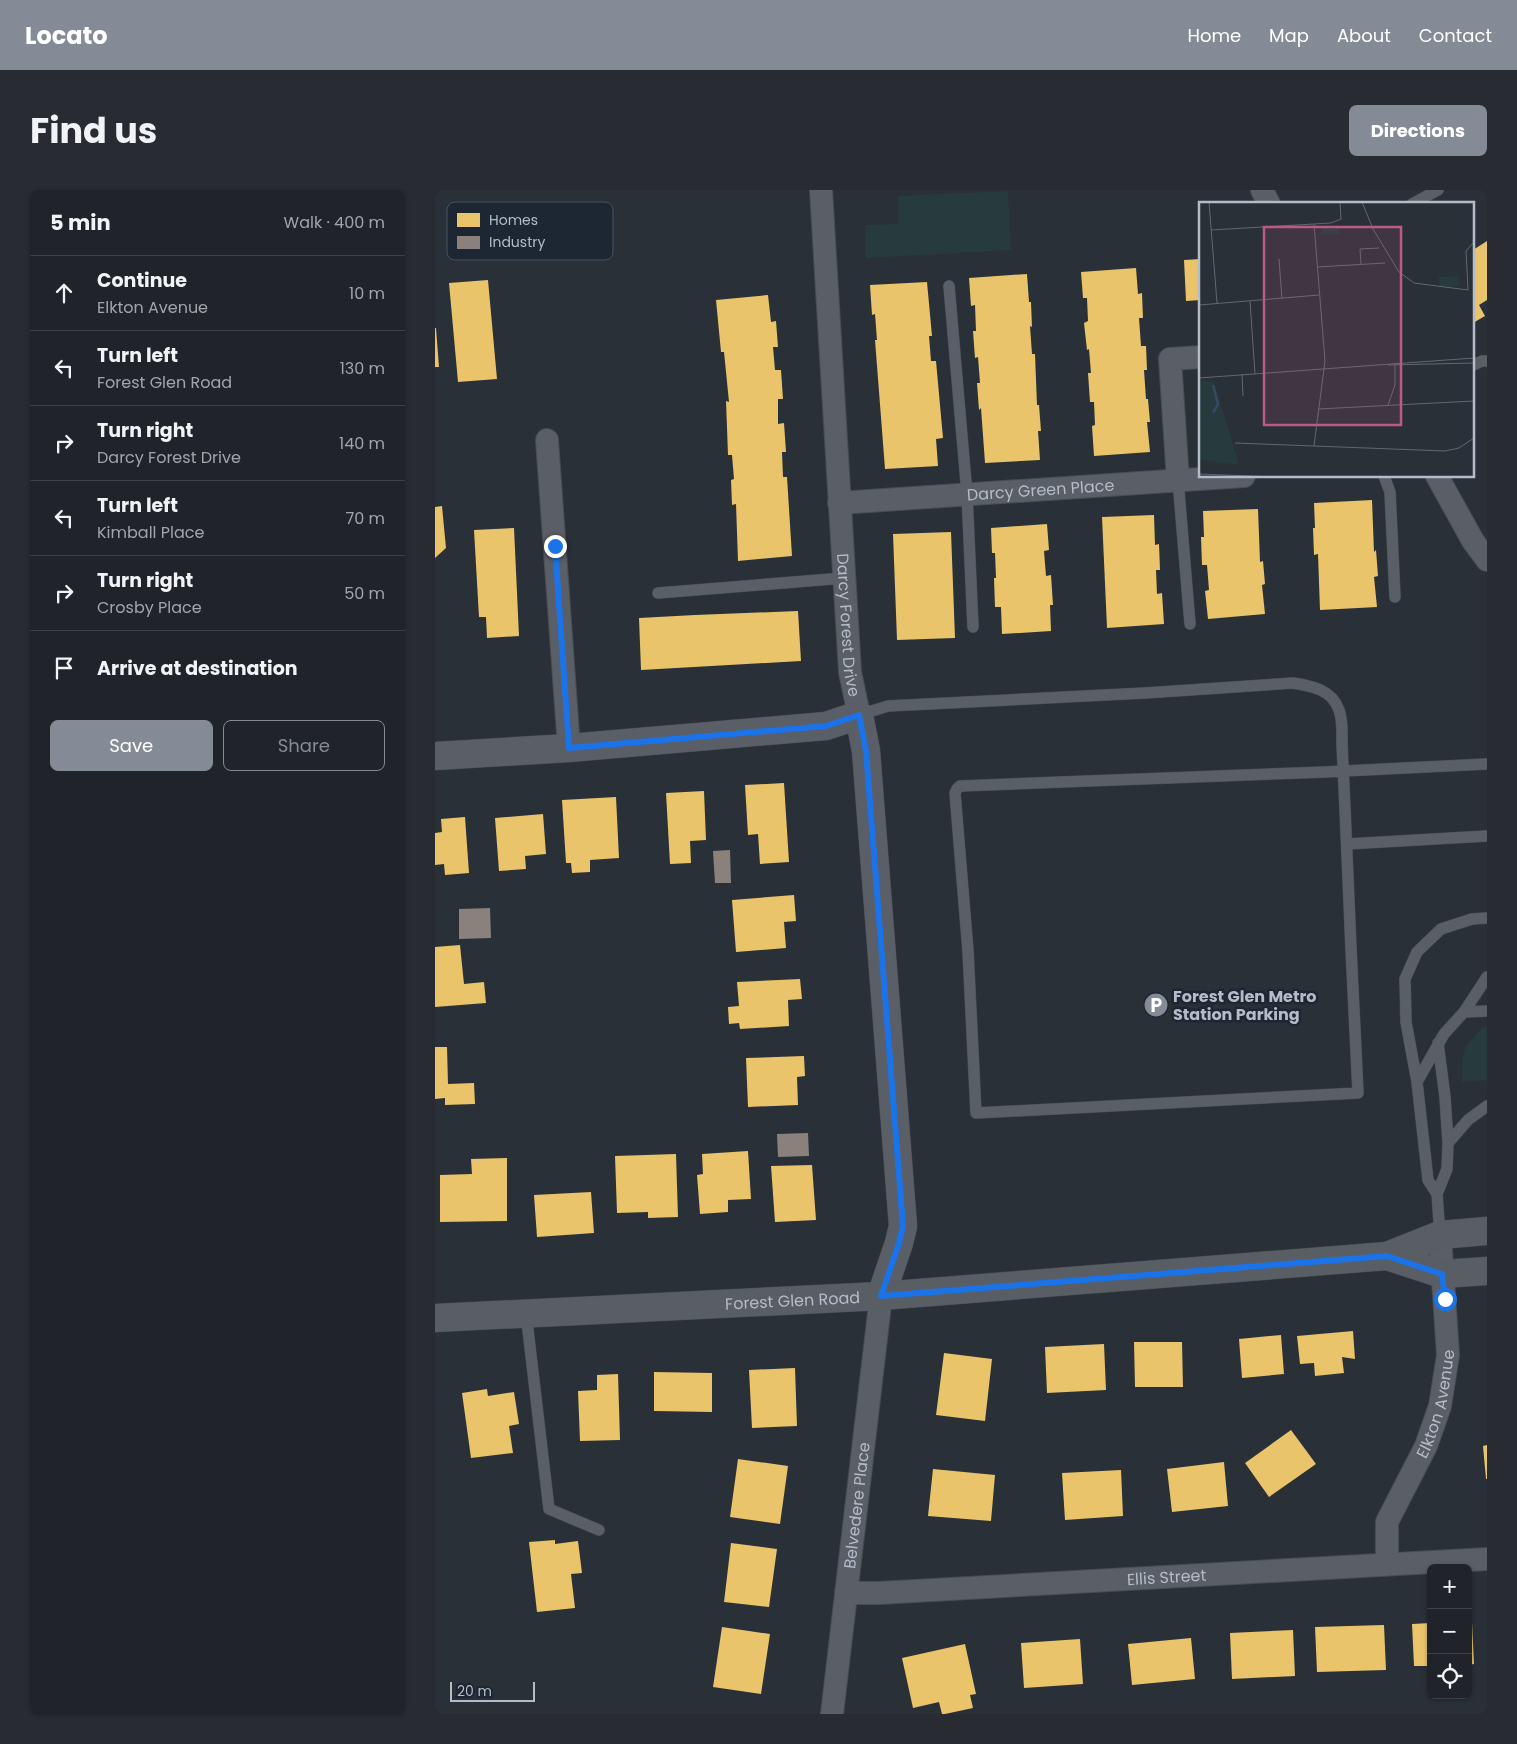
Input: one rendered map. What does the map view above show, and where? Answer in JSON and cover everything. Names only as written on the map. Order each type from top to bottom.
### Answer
[{"type":"main road","name":"Forest Glen Road","points":[[435,1318],[881,1296],[1387,1256],[1439,1235],[1487,1231]]},
{"type":"main road","name":"Forest Glen Road","points":[[1387,1256],[1442,1274],[1487,1272]]},
{"type":"street","name":"Darcy Forest Drive","points":[[821,190],[850,672],[866,751],[903,1226],[881,1296]]},
{"type":"street","points":[[1262,190],[1268,202]]},
{"type":"street","points":[[1178,480],[1170,359],[1199,357]]},
{"type":"street","points":[[547,440],[569,748]]},
{"type":"street","name":"Darcy Green Place","points":[[839,503],[1211,478]]},
{"type":"street","points":[[1438,478],[1473,541],[1487,560]]},
{"type":"street","points":[[435,756],[569,748],[826,726],[859,715]]},
{"type":"street","name":"Elkton Avenue","points":[[1387,1564],[1387,1522],[1426,1446],[1440,1406],[1448,1355],[1439,1235]]},
{"type":"street","name":"Belvedere Place","points":[[832,1714],[881,1296]]},
{"type":"street","name":"Ellis Street","points":[[846,1593],[1487,1559]]},
{"type":"lane","points":[[1416,202],[1438,190]]},
{"type":"lane","points":[[949,286],[967,494],[973,627]]},
{"type":"lane","points":[[1475,364],[1487,361]]},
{"type":"lane","points":[[1385,478],[1391,492],[1395,597]]},
{"type":"lane","points":[[1178,480],[1190,624]]},
{"type":"lane","points":[[658,593],[844,578]]},
{"type":"lane","points":[[859,715],[889,706],[1145,693],[1293,683],[1314,686],[1332,697],[1340,711],[1342,722],[1344,771],[1347,844],[1357,1093],[976,1113],[967,941],[955,793],[960,786],[1344,771],[1487,764]]},
{"type":"lane","points":[[1347,844],[1487,836]]},
{"type":"lane","points":[[1437,1194],[1428,1180],[1417,1082],[1406,1022],[1405,979],[1417,952],[1441,930],[1473,919],[1487,918]]},
{"type":"lane","points":[[1417,1082],[1438,1043],[1464,1012],[1487,977]]},
{"type":"lane","points":[[1464,1012],[1487,1011]]},
{"type":"lane","points":[[1438,1043],[1448,1143],[1447,1169],[1437,1194],[1439,1235]]},
{"type":"lane","points":[[1448,1143],[1468,1120],[1487,1106]]},
{"type":"lane","points":[[526,1313],[549,1509],[599,1530]]},
{"type":"green space","points":[[1008,191],[1011,250],[866,258],[865,225],[899,224],[898,196]]},
{"type":"green space","points":[[1487,1026],[1487,1080],[1462,1082],[1462,1063],[1467,1045]]},
{"type":"building: Homes","points":[[1487,241],[1487,300],[1479,305],[1485,316],[1475,322],[1475,249]]},
{"type":"building: Homes","points":[[1199,259],[1199,300],[1186,301],[1184,260]]},
{"type":"building: Homes","points":[[1136,268],[1138,294],[1142,293],[1143,318],[1139,318],[1141,346],[1146,346],[1147,370],[1144,370],[1150,422],[1147,422],[1150,452],[1094,456],[1092,426],[1095,425],[1094,402],[1090,402],[1088,373],[1091,373],[1084,323],[1088,321],[1087,298],[1083,298],[1081,272]]},
{"type":"building: Homes","points":[[1027,274],[1029,302],[1031,302],[1032,354],[1035,354],[1037,405],[1039,405],[1041,431],[1038,431],[1040,460],[985,463],[977,383],[980,383],[978,357],[975,358],[973,331],[976,331],[975,305],[971,306],[969,278]]},
{"type":"building: Homes","points":[[488,280],[497,379],[458,382],[449,283]]},
{"type":"building: Homes","points":[[927,282],[932,336],[929,336],[931,361],[936,361],[943,438],[936,439],[938,466],[885,469],[875,340],[877,340],[875,314],[872,315],[870,285]]},
{"type":"building: Homes","points":[[768,295],[771,322],[776,321],[778,347],[773,347],[775,370],[781,370],[783,399],[778,399],[778,424],[784,423],[786,452],[782,452],[783,477],[787,477],[792,556],[738,561],[736,504],[732,505],[731,480],[734,479],[732,455],[728,455],[726,401],[729,402],[724,352],[721,352],[716,300]]},
{"type":"building: Homes","points":[[436,328],[439,367],[435,367]]},
{"type":"building: Homes","points":[[1372,500],[1374,552],[1376,550],[1378,576],[1374,577],[1377,607],[1320,610],[1318,554],[1314,555],[1314,503]]},
{"type":"building: Homes","points":[[442,506],[446,548],[435,558],[435,507]]},
{"type":"building: Homes","points":[[1258,509],[1260,562],[1263,561],[1265,584],[1262,585],[1265,614],[1208,619],[1205,591],[1209,590],[1207,565],[1202,565],[1201,537],[1204,537],[1203,511]]},
{"type":"building: Homes","points":[[1154,515],[1155,545],[1159,544],[1160,570],[1156,570],[1157,594],[1162,593],[1164,624],[1107,628],[1102,517]]},
{"type":"building: Homes","points":[[1047,524],[1049,550],[1044,551],[1046,576],[1051,575],[1053,605],[1050,605],[1051,631],[1002,634],[1001,607],[995,607],[995,553],[992,553],[991,528]]},
{"type":"building: Homes","points":[[514,528],[519,636],[487,638],[486,617],[479,617],[474,530]]},
{"type":"building: Homes","points":[[951,532],[955,638],[897,640],[893,534]]},
{"type":"building: Homes","points":[[798,611],[801,661],[641,670],[639,618]]},
{"type":"building: Homes","points":[[784,783],[789,862],[760,864],[758,834],[748,835],[745,785]]},
{"type":"building: Homes","points":[[704,791],[706,840],[690,841],[691,863],[670,864],[666,793]]},
{"type":"building: Homes","points":[[616,797],[619,858],[590,860],[590,872],[572,873],[571,863],[566,863],[562,800]]},
{"type":"building: Homes","points":[[543,814],[546,854],[525,856],[526,869],[499,871],[495,818]]},
{"type":"building: Homes","points":[[465,817],[469,873],[445,875],[444,864],[435,865],[435,833],[442,832],[441,819]]},
{"type":"building: Homes","points":[[794,895],[796,921],[784,922],[786,948],[736,952],[732,900]]},
{"type":"building: Homes","points":[[460,945],[464,984],[484,982],[486,1003],[435,1007],[435,947]]},
{"type":"building: Homes","points":[[800,979],[802,999],[788,1000],[789,1026],[740,1029],[739,1023],[729,1024],[728,1007],[739,1006],[737,982]]},
{"type":"building: Homes","points":[[435,1047],[447,1047],[448,1084],[474,1083],[475,1104],[445,1105],[445,1098],[435,1099]]},
{"type":"building: Homes","points":[[804,1056],[805,1076],[797,1077],[798,1105],[748,1107],[746,1058]]},
{"type":"building: Homes","points":[[748,1151],[751,1199],[728,1200],[728,1212],[700,1214],[697,1175],[703,1174],[702,1154]]},
{"type":"building: Homes","points":[[676,1154],[678,1217],[648,1218],[648,1212],[617,1213],[615,1156]]},
{"type":"building: Homes","points":[[507,1158],[507,1221],[440,1222],[440,1175],[472,1174],[471,1159]]},
{"type":"building: Homes","points":[[812,1165],[816,1220],[775,1222],[771,1166]]},
{"type":"building: Homes","points":[[591,1192],[594,1233],[537,1237],[534,1195]]},
{"type":"building: Homes","points":[[1353,1331],[1355,1359],[1342,1357],[1344,1373],[1315,1376],[1314,1363],[1300,1364],[1297,1336]]},
{"type":"building: Homes","points":[[1281,1335],[1284,1374],[1242,1378],[1239,1339]]},
{"type":"building: Homes","points":[[1134,1342],[1182,1342],[1183,1387],[1135,1387]]},
{"type":"building: Homes","points":[[1104,1344],[1106,1390],[1047,1393],[1045,1347]]},
{"type":"building: Homes","points":[[944,1353],[992,1359],[985,1421],[936,1415]]},
{"type":"building: Homes","points":[[795,1368],[797,1426],[752,1428],[749,1370]]},
{"type":"building: Homes","points":[[654,1372],[712,1373],[712,1412],[654,1411]]},
{"type":"building: Homes","points":[[618,1374],[620,1440],[580,1441],[578,1391],[597,1390],[597,1375]]},
{"type":"building: Homes","points":[[487,1389],[488,1396],[514,1392],[519,1424],[509,1426],[513,1453],[471,1458],[462,1393]]},
{"type":"building: Homes","points":[[1291,1430],[1316,1464],[1269,1497],[1245,1463]]},
{"type":"building: Homes","points":[[1487,1445],[1487,1479],[1486,1479],[1483,1446]]},
{"type":"building: Homes","points":[[738,1459],[788,1466],[780,1524],[730,1517]]},
{"type":"building: Homes","points":[[1224,1462],[1228,1506],[1172,1512],[1167,1469]]},
{"type":"building: Homes","points":[[933,1469],[995,1475],[991,1521],[928,1516]]},
{"type":"building: Homes","points":[[1121,1470],[1123,1516],[1065,1520],[1062,1473]]},
{"type":"building: Homes","points":[[555,1540],[555,1544],[578,1541],[582,1573],[571,1574],[575,1608],[537,1612],[529,1542]]},
{"type":"building: Homes","points":[[731,1543],[777,1549],[769,1607],[724,1602]]},
{"type":"building: Homes","points":[[1472,1622],[1474,1664],[1472,1664]]},
{"type":"building: Homes","points":[[1427,1623],[1427,1666],[1414,1666],[1412,1624]]},
{"type":"building: Homes","points":[[1384,1625],[1386,1670],[1317,1672],[1315,1627]]},
{"type":"building: Homes","points":[[722,1627],[770,1634],[761,1694],[713,1687]]},
{"type":"building: Homes","points":[[1293,1630],[1295,1676],[1232,1679],[1230,1633]]},
{"type":"building: Homes","points":[[1191,1638],[1195,1679],[1132,1685],[1128,1644]]},
{"type":"building: Homes","points":[[1080,1639],[1083,1684],[1024,1688],[1021,1643]]},
{"type":"building: Homes","points":[[965,1644],[976,1694],[970,1695],[973,1708],[942,1714],[939,1702],[913,1708],[902,1658]]},
{"type":"building: Industry","points":[[730,850],[731,883],[715,883],[713,851]]},
{"type":"building: Industry","points":[[490,908],[491,938],[459,939],[459,909]]},
{"type":"building: Industry","points":[[808,1133],[809,1156],[778,1157],[777,1134]]},
{"type":"place","name":"Forest Glen Metro Station Parking","points":[[1156,1005]]},
{"type":"route","points":[[555,546],[569,748],[826,726],[859,715],[866,751],[903,1226],[881,1296],[1387,1256],[1442,1274],[1445,1299]]}]
